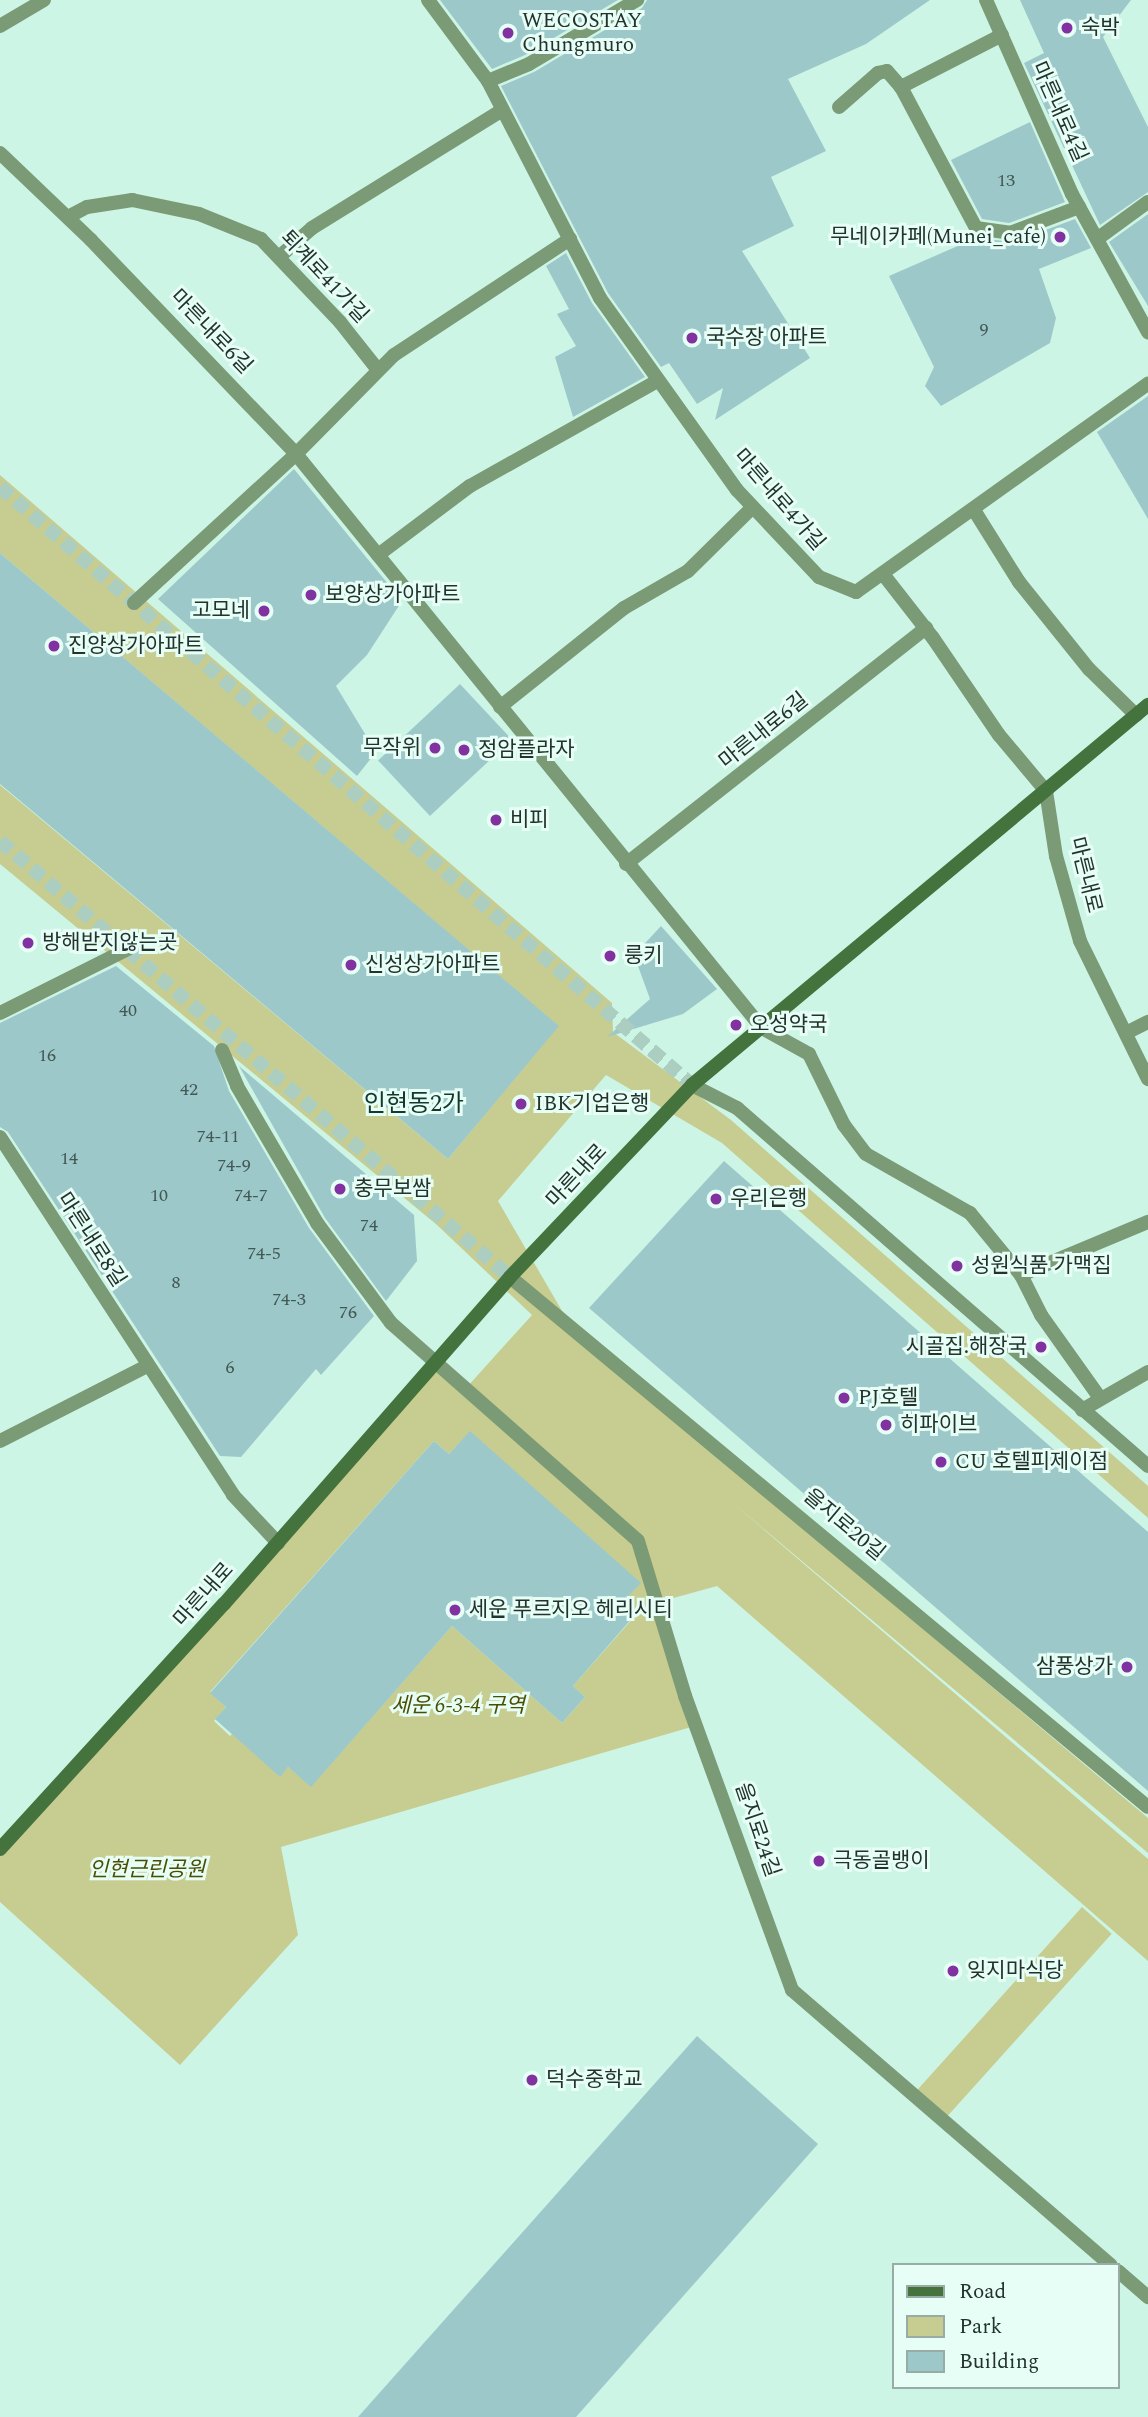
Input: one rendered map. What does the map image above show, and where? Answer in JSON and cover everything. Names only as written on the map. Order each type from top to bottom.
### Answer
[{"type":"main road","name":"마른내로","points":[[0,1849],[278,1543],[510,1277],[692,1085],[1142,710]]},
{"type":"street","points":[[0,26],[43,0]]},
{"type":"street","name":"마른내로4가길","points":[[428,0],[488,81],[600,298],[657,381],[754,508],[819,577],[856,592],[1148,384]]},
{"type":"street","points":[[488,81],[529,64],[637,0]]},
{"type":"street","name":"마른내로4길","points":[[986,0],[1079,207],[1148,332]]},
{"type":"street","points":[[901,86],[1002,35]]},
{"type":"street","points":[[839,107],[878,73],[887,71],[901,86],[976,228],[1010,233],[1079,207]]},
{"type":"street","points":[[279,257],[312,228],[502,110]]},
{"type":"street","name":"마른내로6길","points":[[0,153],[68,217],[296,454],[626,864],[762,1028]]},
{"type":"street","name":"퇴계로41가길","points":[[68,217],[87,207],[132,200],[199,214],[261,239],[379,370]]},
{"type":"street","points":[[1097,239],[1148,202]]},
{"type":"street","points":[[134,603],[296,454],[379,370],[471,301],[570,239]]},
{"type":"street","points":[[377,555],[470,486],[657,381]]},
{"type":"street","points":[[500,707],[624,608],[688,571],[754,508]]},
{"type":"street","points":[[974,510],[1018,582],[1088,669],[1142,710]]},
{"type":"street","points":[[883,575],[926,628],[965,690],[1046,792]]},
{"type":"street","name":"마른내로6길","points":[[626,864],[926,628]]},
{"type":"street","name":"마른내로","points":[[1046,792],[1056,856],[1080,941],[1148,1079]]},
{"type":"street","points":[[0,1013],[128,949]]},
{"type":"street","points":[[1126,1033],[1148,1022]]},
{"type":"street","points":[[762,1028],[809,1054],[828,1084],[844,1125],[866,1154],[970,1213],[1021,1275],[1041,1315],[1100,1398]]},
{"type":"street","points":[[222,1050],[237,1086],[317,1223],[391,1323],[433,1364]]},
{"type":"street","points":[[692,1085],[737,1108],[1148,1466]]},
{"type":"street","name":"마른내로8길","points":[[0,1137],[233,1495],[278,1543]]},
{"type":"street","points":[[1021,1275],[1148,1222]]},
{"type":"street","name":"을지로20길","points":[[510,1277],[1148,1807]]},
{"type":"street","name":"을지로24길","points":[[433,1364],[638,1541],[685,1696],[792,1990],[1109,2263]]},
{"type":"street","points":[[0,1441],[147,1366]]},
{"type":"street","points":[[1082,1410],[1148,1371]]},
{"type":"street","points":[[1120,2273],[1148,2297]]},
{"type":"green space","points":[[0,475],[612,1003],[613,1032],[731,1120],[1148,1486],[1148,1518],[722,1143],[606,1075],[498,1201],[579,1340],[1148,1818],[1148,1853],[733,1503],[1148,1859],[1148,1961],[717,1586],[659,1602],[642,1541],[467,1387],[532,1315],[437,1225],[0,864],[0,785],[448,1159],[558,1026],[0,553]]},
{"type":"green space","points":[[433,1364],[638,1541],[698,1725],[281,1847],[298,1935],[180,2065],[0,1902],[0,1849]],"holes":[[[470,1432],[640,1583],[621,1604],[634,1617],[573,1686],[585,1697],[562,1723],[452,1626],[311,1786],[288,1767],[279,1776],[242,1723],[230,1736],[214,1721],[226,1707],[210,1692],[434,1441],[449,1454]]]},
{"type":"green space","points":[[1082,1907],[1112,1934],[944,2120],[914,2094]]},
{"type":"building","name":"WECOSTAY Chungmuro","points":[[440,0],[618,0],[525,55],[492,69]]},
{"type":"building","points":[[647,0],[930,0],[866,44],[788,79],[826,151],[771,177],[794,226],[742,251],[810,358],[715,420],[723,388],[697,404],[669,363],[661,367],[608,293],[501,86],[534,72],[642,8]]},
{"type":"building","points":[[1020,0],[1131,0],[1103,37],[1148,127],[1148,192],[1100,225],[1024,63],[1044,53]]},
{"type":"building","points":[[1030,122],[1065,202],[1009,223],[982,219],[951,160]]},
{"type":"building","points":[[1148,214],[1148,306],[1109,242]]},
{"type":"building","points":[[1075,219],[1091,248],[1039,269],[1056,318],[1050,343],[941,406],[925,386],[934,367],[889,276],[976,238],[1013,242]]},
{"type":"building","points":[[566,253],[592,303],[645,377],[573,417],[555,357],[576,346],[557,314],[569,309],[546,266]]},
{"type":"building","points":[[1148,396],[1148,519],[1097,432]]},
{"type":"building","name":"보양상가아파트","points":[[294,469],[402,601],[367,655],[336,686],[376,752],[357,776],[158,599]]},
{"type":"building","points":[[0,553],[559,1026],[448,1159],[0,784]]},
{"type":"building","name":"정암플라자","points":[[460,684],[512,740],[430,816],[378,760]]},
{"type":"building","points":[[661,926],[717,989],[683,1014],[607,1037],[650,999],[634,955]]},
{"type":"building","points":[[116,966],[214,1046],[229,1091],[309,1228],[374,1316],[321,1375],[316,1369],[241,1457],[220,1456],[8,1132],[0,1127],[0,1023]]},
{"type":"building","points":[[239,1066],[414,1215],[417,1261],[386,1301],[325,1218]]},
{"type":"building","name":"PJ호텔","points":[[724,1161],[1148,1532],[1148,1791],[589,1308]]},
{"type":"building","name":"세운 푸르지오 헤리시티","points":[[470,1431],[641,1583],[621,1604],[634,1616],[573,1686],[585,1697],[562,1723],[452,1626],[311,1787],[288,1767],[280,1777],[215,1719],[226,1707],[210,1693],[434,1441],[449,1454]]},
{"type":"building","points":[[697,2036],[818,2144],[576,2417],[358,2417]]},
{"type":"tunnel","points":[[0,487],[692,1085]]},
{"type":"tunnel","points":[[0,841],[510,1277]]},
{"type":"place","name":"숙박","points":[[1067,28]]},
{"type":"place","name":"WECOSTAY Chungmuro","points":[[508,33]]},
{"type":"place","name":"무네이카페(Munei_cafe)","points":[[1060,237]]},
{"type":"place","name":"국수장 아파트","points":[[692,338]]},
{"type":"place","name":"보양상가아파트","points":[[311,595]]},
{"type":"place","name":"고모네","points":[[264,611]]},
{"type":"place","name":"진양상가아파트","points":[[54,646]]},
{"type":"place","name":"무작위","points":[[435,748]]},
{"type":"place","name":"정암플라자","points":[[464,750]]},
{"type":"place","name":"비피","points":[[496,820]]},
{"type":"place","name":"방해받지않는곳","points":[[28,943]]},
{"type":"place","name":"룽키","points":[[610,956]]},
{"type":"place","name":"신성상가아파트","points":[[351,965]]},
{"type":"place","name":"오성약국","points":[[736,1025]]},
{"type":"place","name":"IBK기업은행","points":[[521,1104]]},
{"type":"place","name":"충무보쌈","points":[[340,1189]]},
{"type":"place","name":"우리은행","points":[[716,1199]]},
{"type":"place","name":"성원식품 가맥집","points":[[957,1266]]},
{"type":"place","name":"시골집.해장국","points":[[1041,1347]]},
{"type":"place","name":"PJ호텔","points":[[844,1398]]},
{"type":"place","name":"히파이브","points":[[886,1425]]},
{"type":"place","name":"CU 호텔피제이점","points":[[941,1462]]},
{"type":"place","name":"세운 푸르지오 헤리시티","points":[[455,1610]]},
{"type":"place","name":"삼풍상가","points":[[1127,1667]]},
{"type":"place","name":"극동골뱅이","points":[[819,1861]]},
{"type":"place","name":"잊지마식당","points":[[953,1971]]},
{"type":"place","name":"덕수중학교","points":[[532,2080]]},
{"type":"district","name":"인현동2가","points":[[414,1105]]},
{"type":"park label","name":"세운 6-3-4 구역","points":[[458,1706]]},
{"type":"park label","name":"인현근린공원","points":[[147,1870]]}]
